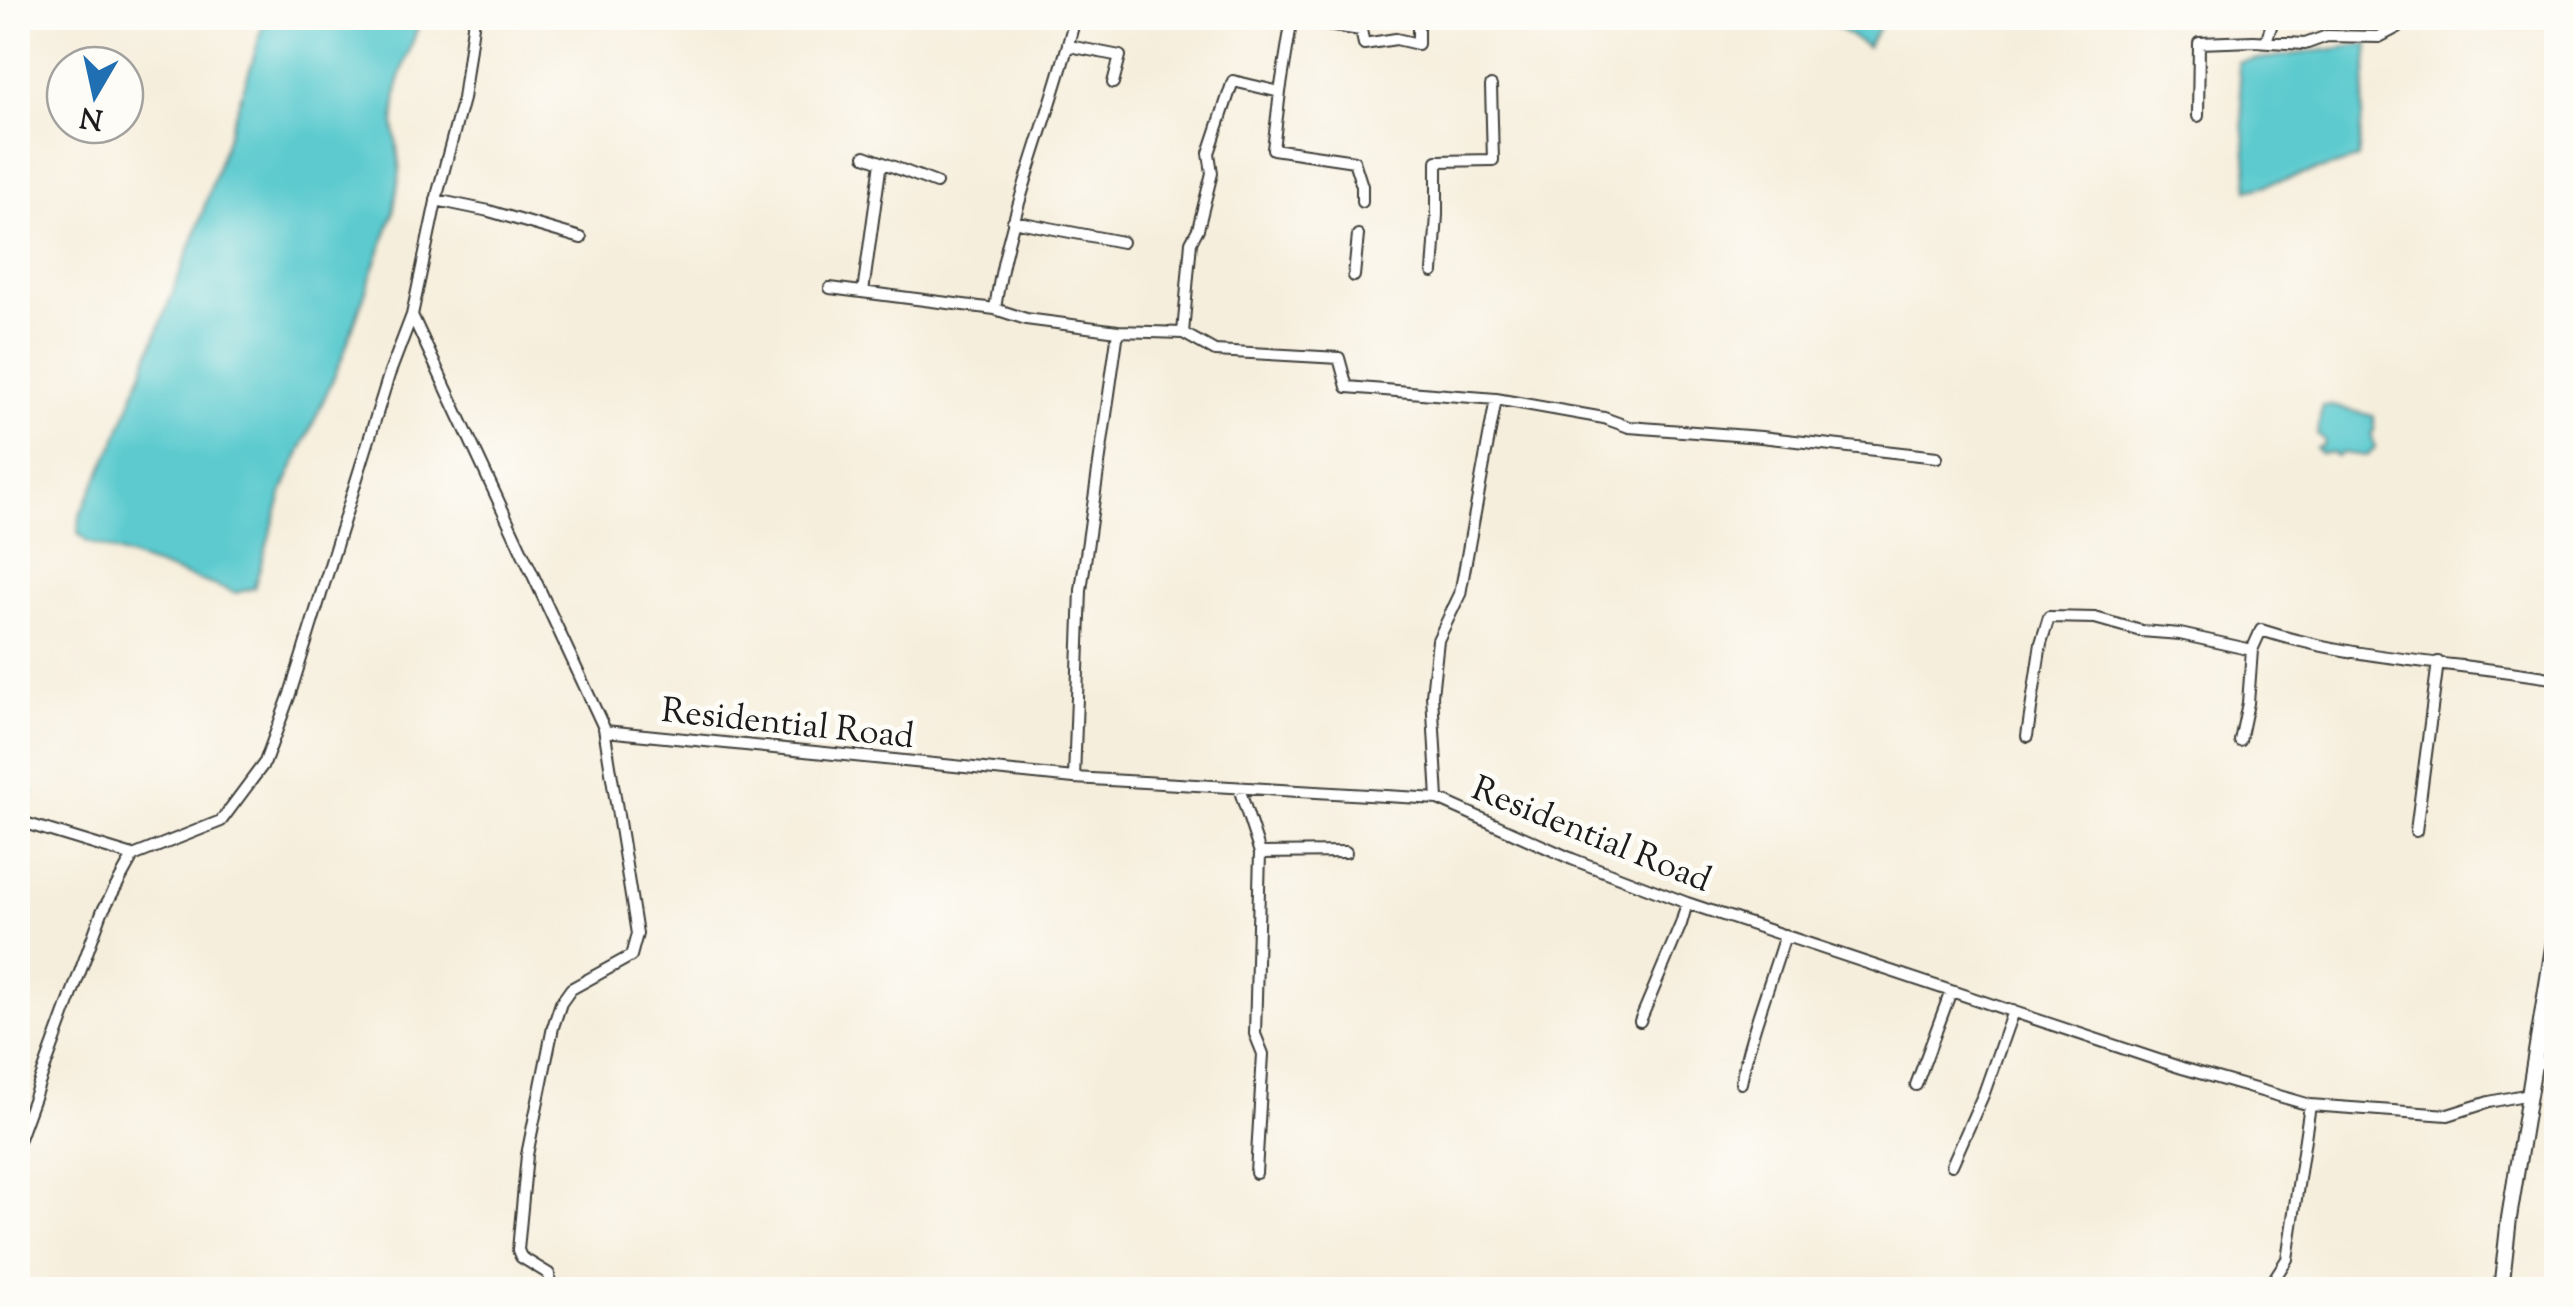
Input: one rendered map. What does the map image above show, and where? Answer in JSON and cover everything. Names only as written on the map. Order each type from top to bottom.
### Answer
[{"type":"main road","points":[[2501,1290],[2556,929]]},
{"type":"street","points":[[18,821],[132,856],[221,821],[265,762],[290,694],[388,375],[412,315],[463,98],[474,18]]},
{"type":"street","points":[[995,310],[1013,221],[1076,18]]},
{"type":"street","points":[[1362,202],[1362,186],[1354,161],[1272,148],[1292,19],[1361,30],[1364,44],[1396,39],[1418,44],[1418,18]]},
{"type":"street","points":[[2266,42],[2274,18]]},
{"type":"street","points":[[2198,116],[2199,43],[2305,44],[2327,36],[2378,37],[2414,18]]},
{"type":"street","points":[[1068,46],[1120,56],[1113,83]]},
{"type":"street","points":[[1183,333],[1191,242],[1212,173],[1209,154],[1232,82],[1280,92]]},
{"type":"street","points":[[1432,272],[1438,161],[1494,160],[1491,86]]},
{"type":"street","points":[[865,156],[936,183]]},
{"type":"street","points":[[863,292],[881,162]]},
{"type":"street","points":[[436,200],[580,238]]},
{"type":"street","points":[[1013,221],[1122,242]]},
{"type":"street","points":[[1354,276],[1358,235]]},
{"type":"street","points":[[830,288],[1118,331],[1183,333],[1215,350],[1339,358],[1347,386],[1496,399],[1604,418],[1629,427],[1779,438],[1937,457]]},
{"type":"street","points":[[412,315],[604,731],[637,934],[631,956],[570,989],[553,1028],[527,1155],[518,1250],[521,1257],[549,1274],[550,1290]]},
{"type":"street","points":[[1074,778],[1081,590],[1118,331]]},
{"type":"street","points":[[1438,800],[1432,695],[1438,640],[1460,594],[1496,399]]},
{"type":"street","points":[[2026,736],[2040,643],[2050,617],[2095,618],[2141,631],[2180,634],[2252,650]]},
{"type":"street","points":[[2240,741],[2252,650],[2262,630],[2337,650],[2556,678]]},
{"type":"street","points":[[2416,831],[2438,662]]},
{"type":"street","name":"Residential Road","points":[[604,731],[1074,778],[1438,800],[1572,859],[1687,903],[2182,1068],[2310,1104],[2448,1115],[2530,1094]]},
{"type":"street","points":[[1239,788],[1260,853],[1255,1034],[1263,1054],[1256,1173]]},
{"type":"street","points":[[1260,853],[1346,852]]},
{"type":"street","points":[[18,1141],[102,912],[132,856]]},
{"type":"street","points":[[1640,1021],[1687,903]]},
{"type":"street","points":[[1741,1083],[1747,1049],[1784,935]]},
{"type":"street","points":[[1916,1086],[1951,991]]},
{"type":"street","points":[[1952,1165],[1984,1092],[2012,1012]]},
{"type":"street","points":[[2535,1062],[2556,1065]]},
{"type":"street","points":[[2267,1290],[2286,1260],[2310,1104]]},
{"type":"water","points":[[265,18],[421,18],[398,83],[394,122],[400,172],[393,214],[341,361],[284,488],[254,588],[236,593],[87,542],[78,533],[81,512],[115,443],[197,229]]},
{"type":"water","points":[[1823,18],[1885,18],[1867,47]]},
{"type":"water","points":[[2369,44],[2358,159],[2249,190],[2238,62]]},
{"type":"water","points":[[2322,406],[2374,416],[2371,433],[2375,448],[2367,456],[2320,453],[2316,448],[2324,440],[2317,435]]},
{"type":"waterway","points":[[21,818],[33,792]]}]
